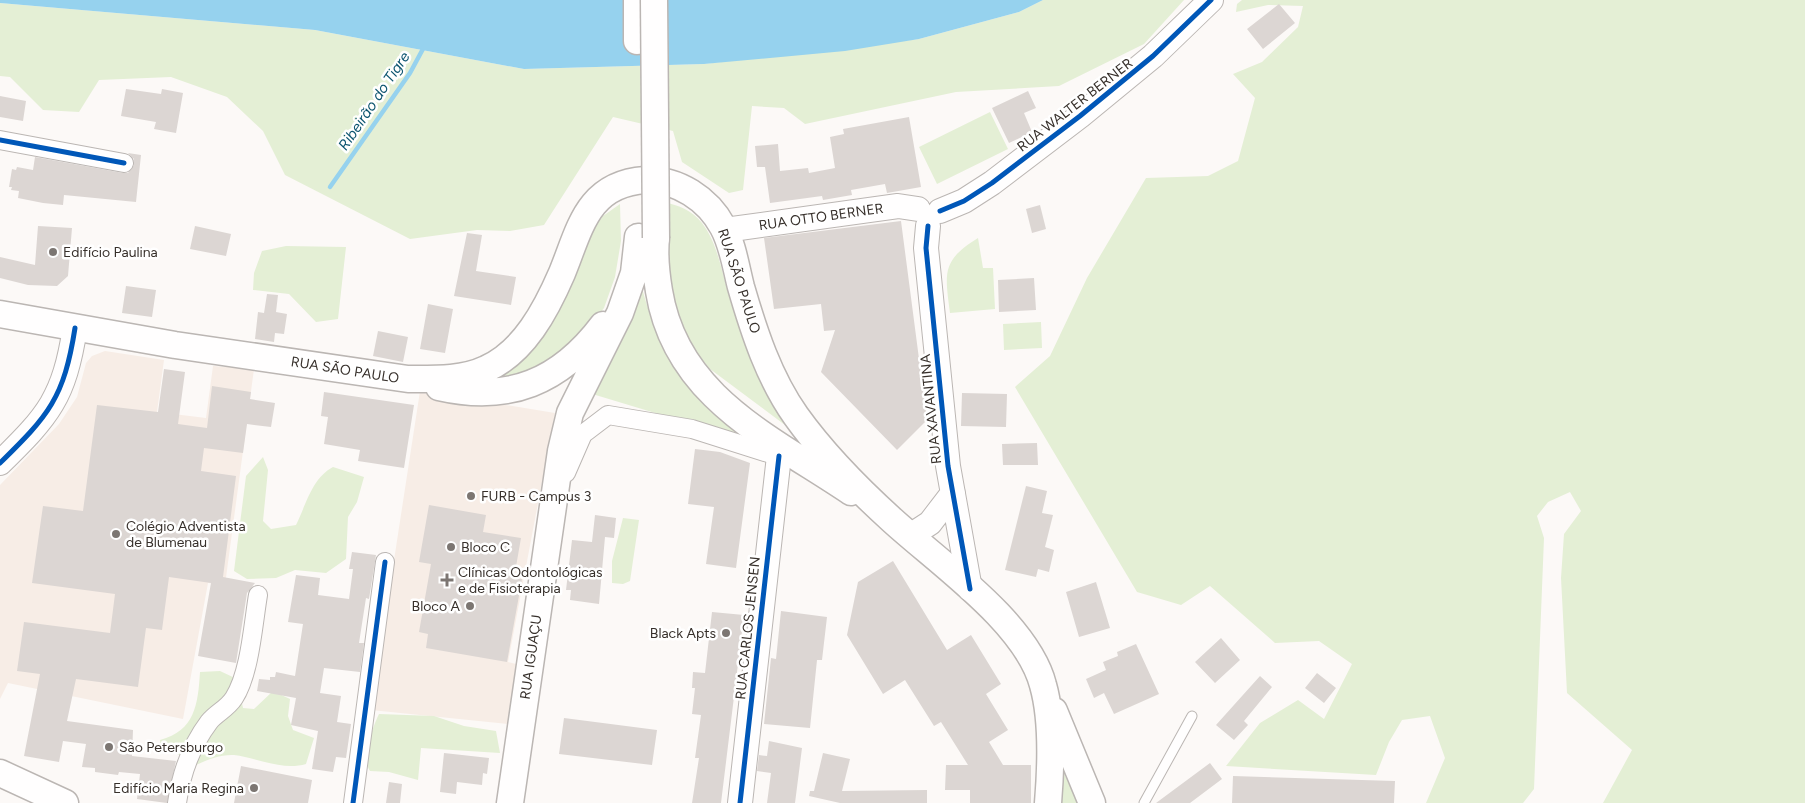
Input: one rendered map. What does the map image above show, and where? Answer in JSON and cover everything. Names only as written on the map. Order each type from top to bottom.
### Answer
[{"type":"main road","points":[[636,0],[647,237],[656,269],[662,306],[672,339],[690,369],[728,409],[807,465],[889,518]]},
{"type":"main road","points":[[408,380],[453,390],[489,394],[514,390],[536,382],[564,366],[593,339],[613,312],[634,273],[647,237],[654,0]]},
{"type":"main road","name":"RUA SÃO PAULO","points":[[0,314],[75,328],[408,380],[447,378],[486,369],[520,345],[541,314],[562,274],[578,229],[591,207],[619,184],[649,180],[672,184],[685,189],[706,205],[725,230],[767,365],[781,393],[814,440],[889,518],[970,588],[1004,620],[1023,643],[1044,685],[1051,754],[1048,803]]},
{"type":"main road","name":"RUA IGUAÇU","points":[[510,803],[561,451],[570,413],[620,313],[634,273]]},
{"type":"main road","points":[[1044,685],[1092,803]]},
{"type":"main road","points":[[0,773],[60,802]]},
{"type":"street","name":"RUA WALTER BERNER","points":[[929,216],[964,201],[992,184],[1154,56],[1211,0]]},
{"type":"street","points":[[0,140],[124,163]]},
{"type":"street","name":"RUA OTTO BERNER","points":[[725,230],[898,206],[929,216]]},
{"type":"street","name":"RUA XAVANTINA","points":[[929,216],[926,248],[948,466],[970,588]]},
{"type":"street","points":[[0,463],[42,420],[54,403],[67,369],[75,328]]},
{"type":"street","points":[[552,511],[571,458],[583,434],[608,415],[692,429],[807,465]]},
{"type":"street","name":"RUA CARLOS JENSEN","points":[[740,803],[779,456]]},
{"type":"street","points":[[910,536],[930,523],[953,493]]},
{"type":"street","points":[[353,803],[385,562]]},
{"type":"street","points":[[177,803],[179,784],[187,761],[211,720],[226,708],[235,697],[246,661],[258,594]]},
{"type":"lane","points":[[1144,803],[1192,716]]},
{"type":"shaded area","name":"Colégio Adventista de Blumenau","points":[[105,351],[164,360],[157,412],[206,418],[213,366],[254,369],[225,585],[208,583],[183,719],[8,683],[0,699],[0,485],[59,424],[77,397],[86,363],[92,356]]},
{"type":"shaded area","name":"FURB - Campus 3","points":[[420,391],[555,413],[508,662],[516,664],[508,724],[371,710]]},
{"type":"green space","points":[[1043,0],[1184,0],[1144,44],[1059,86],[956,92],[805,124],[784,108],[752,106],[743,190],[729,193],[682,162],[673,131],[613,117],[544,225],[510,231],[477,230],[410,239],[285,175],[263,131],[227,97],[171,77],[99,80],[79,112],[43,110],[10,77],[0,76],[0,3],[315,30],[524,69],[704,64],[919,39],[1019,12]]},
{"type":"green space","points":[[1242,0],[1805,0],[1805,803],[1603,803],[1632,750],[1567,693],[1561,578],[1564,534],[1581,511],[1570,492],[1548,502],[1537,516],[1544,538],[1534,789],[1523,803],[1426,803],[1445,758],[1430,716],[1402,720],[1389,742],[1376,775],[1226,766],[1260,723],[1298,700],[1324,719],[1352,664],[1319,641],[1275,643],[1210,586],[1181,605],[1137,592],[1015,387],[1050,356],[1087,278],[1146,178],[1208,176],[1238,161],[1255,98],[1233,74],[1262,62],[1298,27],[1303,6],[1268,5],[1236,12],[1237,4]]},
{"type":"green space","points":[[990,112],[1008,149],[937,184],[919,147]]},
{"type":"green space","points":[[663,202],[689,211],[698,218],[708,232],[748,350],[768,395],[785,425],[710,369],[690,345],[670,305]]},
{"type":"green space","points":[[620,204],[621,241],[615,277],[604,308],[574,347],[553,366],[484,384],[591,231],[603,216]]},
{"type":"green space","points":[[978,238],[983,268],[993,268],[995,309],[950,313],[947,288],[948,269],[957,254]]},
{"type":"green space","points":[[286,246],[346,247],[338,319],[316,322],[289,294],[253,290],[254,273],[262,251]]},
{"type":"green space","points":[[641,284],[651,318],[665,349],[682,378],[710,411],[751,442],[589,393]]},
{"type":"green space","points":[[1041,322],[1042,348],[1004,350],[1003,324]]},
{"type":"green space","points":[[263,457],[268,470],[263,521],[271,529],[296,525],[315,485],[333,467],[364,477],[357,502],[348,517],[346,559],[326,573],[295,570],[276,578],[247,579],[234,571],[246,476]]},
{"type":"green space","points":[[623,518],[639,520],[630,581],[623,584],[612,583],[612,561]]},
{"type":"green space","points":[[220,671],[237,679],[243,708],[254,709],[273,691],[290,699],[288,716],[293,730],[314,738],[306,764],[297,766],[279,765],[227,755],[208,760],[183,771],[180,755],[161,749],[160,740],[172,736],[188,723],[196,705],[200,672]]},
{"type":"green space","points":[[379,714],[434,716],[464,726],[496,731],[500,753],[421,748],[418,780],[389,772],[370,771],[367,751]]},
{"type":"green space","points":[[1062,769],[1078,803],[1058,803]]},
{"type":"water","points":[[0,0],[1043,0],[1019,12],[919,39],[845,51],[704,64],[524,69],[315,30],[0,3]]},
{"type":"building","points":[[1279,4],[1295,23],[1263,49],[1247,29]]},
{"type":"building","points":[[126,89],[161,94],[162,89],[183,93],[176,133],[154,129],[156,122],[121,116]]},
{"type":"building","points":[[1028,91],[1036,108],[1024,113],[1032,132],[1009,143],[992,108]]},
{"type":"building","points":[[0,96],[26,101],[23,121],[0,117]]},
{"type":"building","points":[[909,117],[921,187],[887,193],[885,184],[851,190],[852,195],[823,200],[822,196],[770,203],[765,167],[757,167],[755,146],[778,144],[780,171],[808,168],[809,173],[835,168],[830,137],[844,134],[843,129]]},
{"type":"building","points":[[128,153],[141,155],[136,202],[64,195],[63,205],[43,203],[18,198],[19,191],[11,190],[12,187],[9,187],[12,169],[16,170],[17,167],[33,170],[35,157],[128,173],[134,165],[134,159]]},
{"type":"building","points":[[1040,205],[1046,229],[1032,233],[1026,209]]},
{"type":"building","points":[[901,221],[927,420],[897,450],[821,372],[835,330],[824,331],[821,304],[774,309],[764,238]]},
{"type":"building","name":"Edifício Paulina","points":[[38,226],[72,228],[68,276],[57,286],[28,285],[0,278],[0,257],[35,265]]},
{"type":"building","points":[[195,226],[231,234],[226,256],[190,249]]},
{"type":"building","points":[[467,233],[482,235],[476,271],[516,277],[511,305],[454,296]]},
{"type":"building","points":[[1034,278],[1036,310],[999,312],[998,280]]},
{"type":"building","points":[[126,286],[156,290],[152,317],[122,313]]},
{"type":"building","points":[[267,294],[278,295],[276,312],[287,314],[284,334],[275,333],[274,342],[255,339],[258,312],[264,313]]},
{"type":"building","points":[[428,304],[453,309],[445,353],[420,349]]},
{"type":"building","points":[[378,331],[408,337],[403,362],[373,356]]},
{"type":"building","points":[[164,369],[185,372],[178,424],[207,428],[212,386],[251,392],[250,399],[275,403],[271,427],[247,424],[243,453],[204,448],[201,471],[236,476],[223,577],[255,583],[247,593],[236,663],[198,656],[211,583],[169,577],[162,630],[146,628],[138,687],[76,679],[67,721],[133,730],[132,756],[176,761],[167,803],[137,799],[140,774],[119,772],[118,775],[95,772],[95,768],[82,767],[86,744],[63,741],[59,762],[24,756],[40,674],[17,671],[24,622],[110,633],[115,594],[32,583],[43,506],[83,511],[97,405],[158,412]]},
{"type":"building","points":[[324,392],[414,405],[404,468],[358,461],[360,450],[324,444],[328,417],[321,416]]},
{"type":"building","points":[[962,393],[1007,394],[1006,427],[961,426]]},
{"type":"building","points":[[1037,443],[1038,465],[1003,465],[1002,444]]},
{"type":"building","points":[[695,449],[720,452],[750,463],[736,568],[706,564],[714,507],[688,504]]},
{"type":"building","points":[[1026,486],[1047,491],[1042,513],[1053,515],[1045,547],[1054,550],[1049,572],[1038,569],[1036,577],[1005,570]]},
{"type":"building","name":"Bloco A","points":[[429,505],[486,515],[483,532],[521,538],[514,578],[522,579],[507,662],[426,648],[428,634],[419,632],[431,564],[419,562]]},
{"type":"building","points":[[595,515],[616,518],[614,538],[605,537],[599,604],[570,600],[571,590],[566,590],[572,540],[592,542]]},
{"type":"building","points":[[352,552],[376,555],[369,599],[366,598],[359,643],[364,643],[360,672],[324,668],[320,693],[341,696],[337,722],[351,724],[346,758],[336,757],[333,772],[312,769],[318,731],[291,725],[296,698],[257,691],[259,679],[270,680],[270,677],[275,677],[276,672],[295,676],[303,624],[288,622],[296,575],[320,578],[318,595],[349,599],[353,569],[349,569]]},
{"type":"building","points":[[893,561],[947,650],[971,635],[1001,684],[986,694],[1008,730],[989,742],[1003,765],[1031,765],[1031,803],[970,803],[970,790],[945,790],[946,765],[968,765],[941,722],[934,726],[905,680],[883,694],[847,635],[858,582]]},
{"type":"building","points":[[1096,582],[1110,628],[1079,637],[1066,592]]},
{"type":"building","points":[[781,611],[827,617],[822,660],[817,660],[810,728],[764,724],[771,658],[776,659]]},
{"type":"building","points":[[712,612],[744,615],[721,803],[692,803],[699,758],[695,758],[701,715],[692,714],[695,688],[692,688],[693,672],[705,673]]},
{"type":"building","points":[[1221,638],[1240,660],[1215,683],[1195,662]]},
{"type":"building","points":[[1136,644],[1159,694],[1114,714],[1104,693],[1094,698],[1086,679],[1106,670],[1103,662],[1118,656],[1117,652]]},
{"type":"building","points":[[1317,673],[1336,688],[1324,703],[1305,688]]},
{"type":"building","points":[[1260,676],[1272,687],[1244,721],[1248,725],[1234,740],[1216,725]]},
{"type":"building","points":[[564,718],[657,730],[652,765],[559,754]]},
{"type":"building","points":[[769,741],[802,748],[795,803],[767,803],[771,773],[757,771],[759,755],[767,756]]},
{"type":"building","points":[[444,753],[489,758],[487,774],[483,773],[482,785],[457,782],[456,794],[440,792]]},
{"type":"building","points":[[823,753],[850,759],[842,791],[927,790],[927,803],[840,803],[809,796],[810,791],[814,791]]},
{"type":"building","points":[[1210,763],[1222,779],[1190,803],[1156,803]]},
{"type":"building","points":[[241,766],[312,780],[308,803],[234,803]]},
{"type":"building","points":[[1233,776],[1395,781],[1394,803],[1232,803]]},
{"type":"building","points":[[389,782],[402,784],[400,803],[386,803]]},
{"type":"waterway","name":"Ribeirão do Tigre","points":[[330,187],[410,73],[424,47]]},
{"type":"cycle path","points":[[940,211],[964,201],[992,183],[1080,116],[1153,56],[1211,0]]},
{"type":"cycle path","points":[[0,140],[124,163]]},
{"type":"cycle path","points":[[928,226],[926,248],[948,466],[970,589]]},
{"type":"cycle path","points":[[0,463],[31,432],[52,404],[66,372],[75,328]]},
{"type":"cycle path","points":[[740,803],[779,456]]},
{"type":"cycle path","points":[[353,803],[385,562]]},
{"type":"place","name":"Edifício Paulina","points":[[53,252]]},
{"type":"place","name":"FURB - Campus 3","points":[[471,496]]},
{"type":"place","name":"Colégio Adventista de Blumenau","points":[[116,534]]},
{"type":"place","name":"Bloco C","points":[[451,547]]},
{"type":"place","name":"Clínicas Odontológicas e de Fisioterapia","points":[[447,580]]},
{"type":"place","name":"Bloco A","points":[[470,606]]},
{"type":"place","name":"Black Apts","points":[[726,633]]},
{"type":"place","name":"São Petersburgo","points":[[109,747]]},
{"type":"place","name":"Edifício Maria Regina","points":[[254,788]]}]
